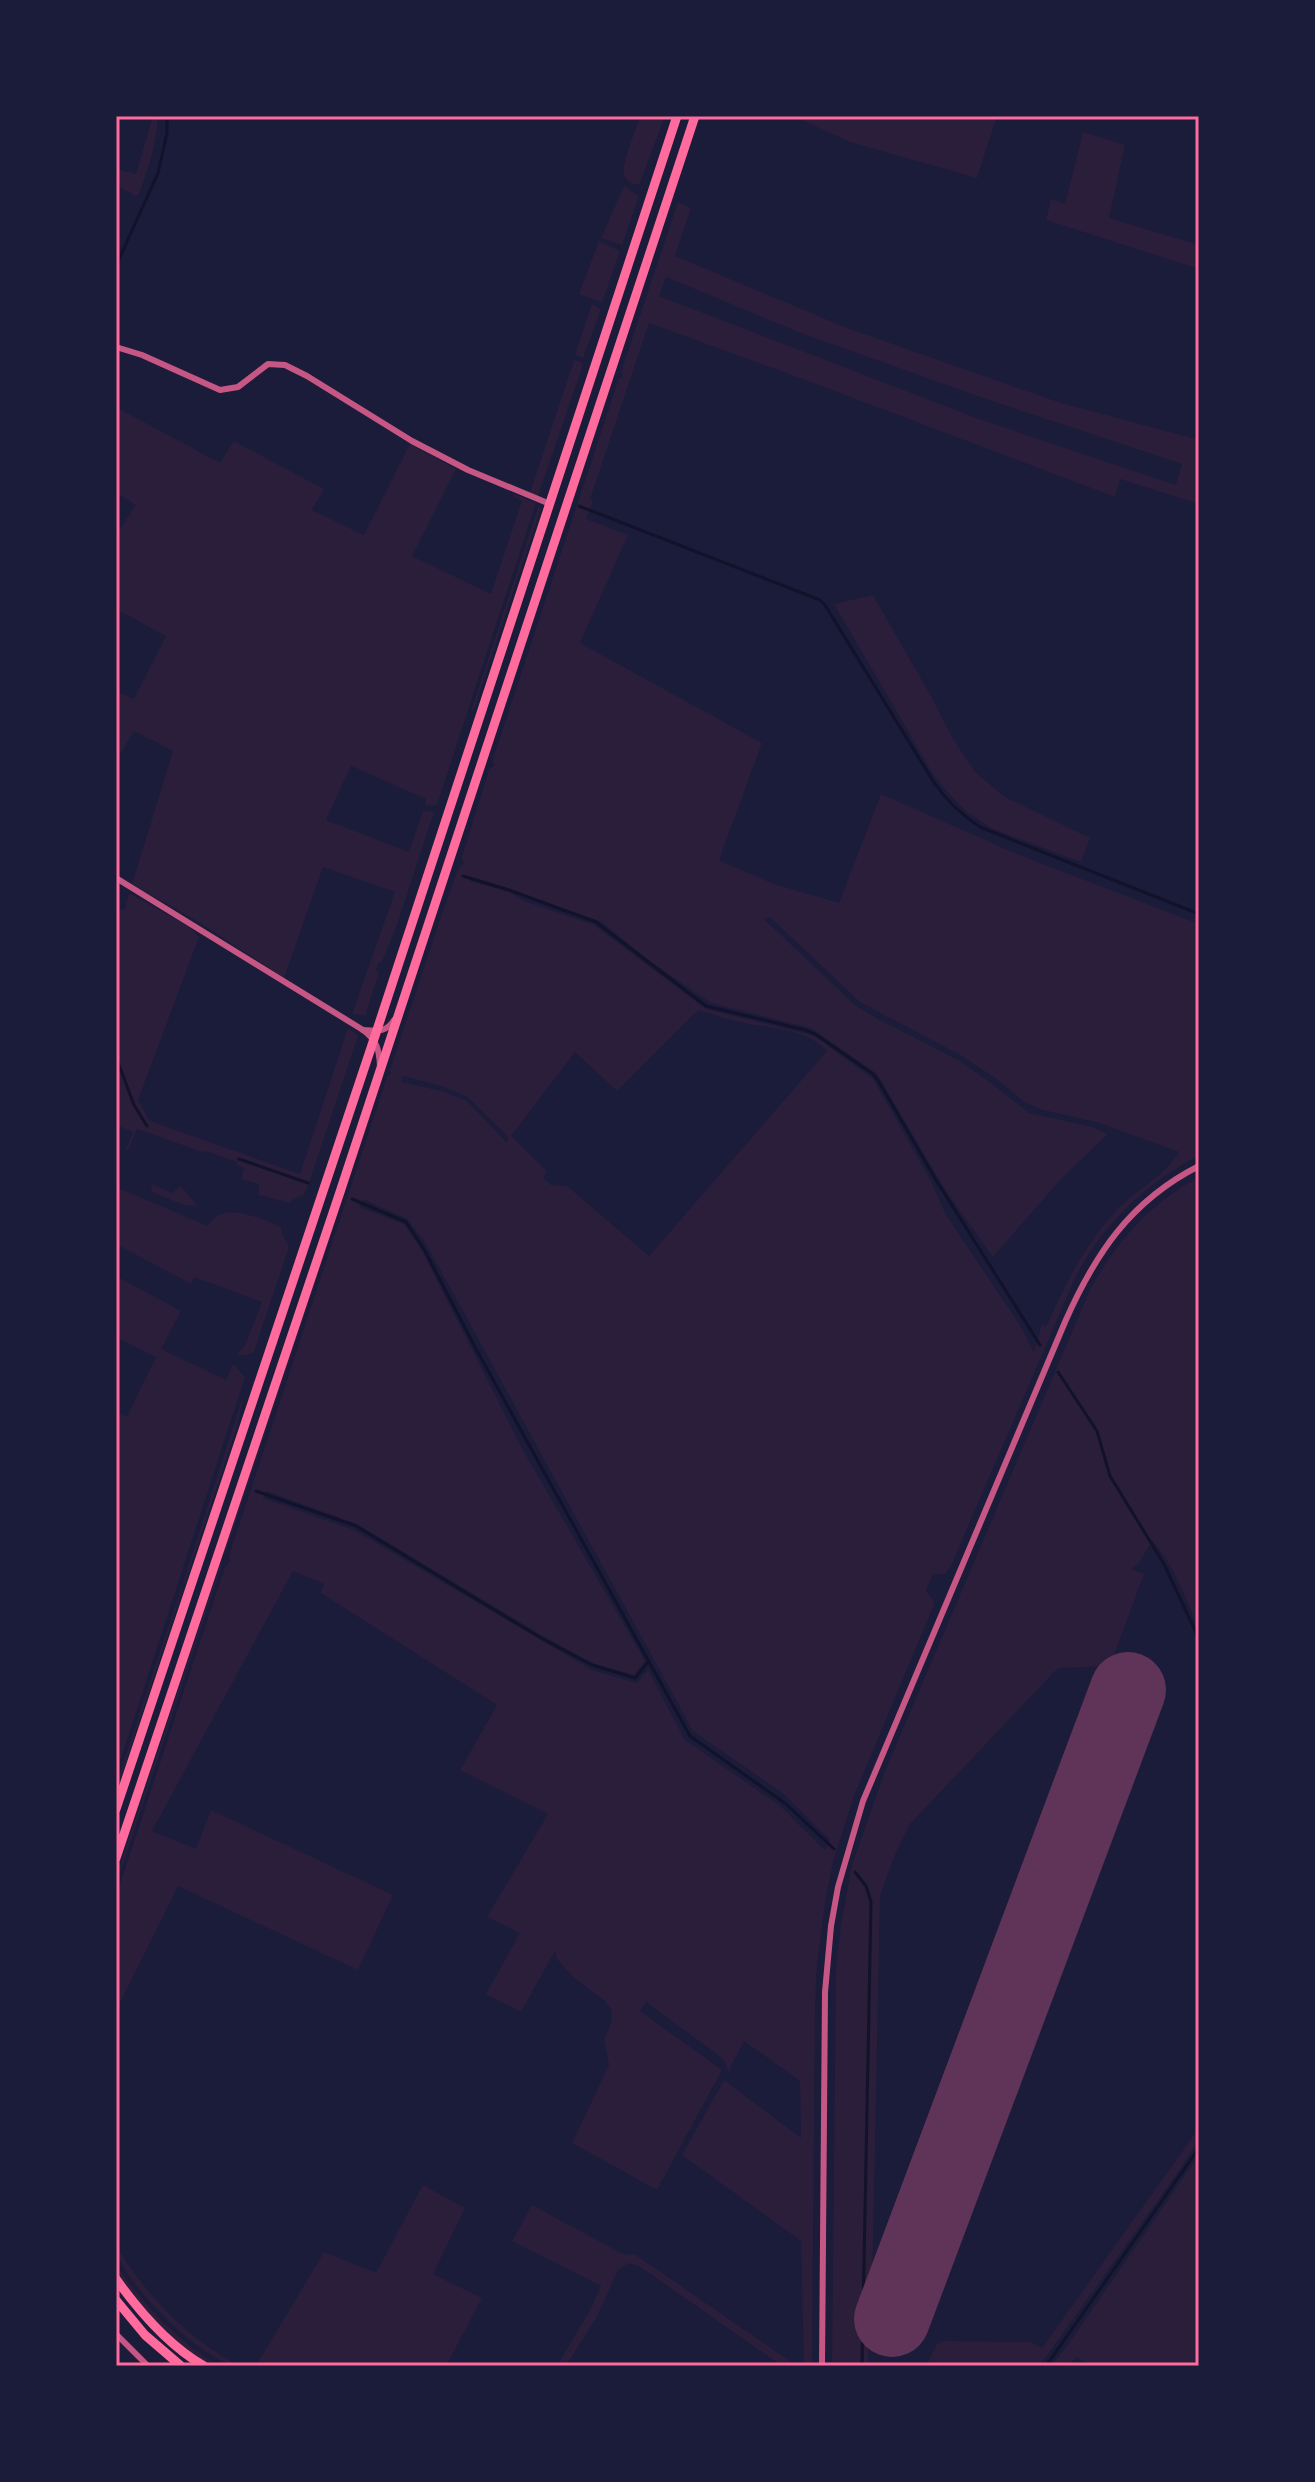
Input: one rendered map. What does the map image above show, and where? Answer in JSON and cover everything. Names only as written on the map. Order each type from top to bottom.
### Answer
[{"type":"main road","points":[[116,1809],[376,1035],[677,116]]},
{"type":"main road","points":[[116,1858],[695,116]]},
{"type":"main road","points":[[116,2279],[164,2334],[185,2354],[204,2366]]},
{"type":"main road","points":[[116,2300],[145,2335],[181,2366]]},
{"type":"street","points":[[116,347],[142,355],[220,390],[238,387],[268,364],[285,365],[412,441],[468,470],[550,504]]},
{"type":"street","points":[[116,878],[363,1030],[376,1035]]},
{"type":"street","points":[[376,1035],[390,1025],[399,1011]]},
{"type":"street","points":[[376,1035],[380,1069]]},
{"type":"street","points":[[822,2366],[827,1961],[838,1887],[856,1821],[1013,1443],[1091,1267],[1111,1237],[1142,1204],[1199,1166]]},
{"type":"street","points":[[116,2334],[148,2366]]},
{"type":"shaded area","points":[[153,116],[158,116],[154,146],[143,184],[136,196],[116,185],[116,169],[136,174]]},
{"type":"shaded area","points":[[640,116],[665,116],[639,185],[628,181],[624,169]]},
{"type":"shaded area","points":[[793,116],[997,116],[977,178],[850,142]]},
{"type":"shaded area","points":[[1083,132],[1125,145],[1109,218],[1199,245],[1199,269],[1046,220],[1051,199],[1065,204]]},
{"type":"shaded area","points":[[624,186],[639,196],[622,245],[601,238]]},
{"type":"shaded area","points":[[678,202],[691,208],[675,256],[847,328],[1058,402],[1199,440],[1199,504],[1120,479],[1115,497],[649,323],[590,499],[593,500],[586,519],[628,535],[580,643],[762,743],[719,860],[774,884],[839,903],[881,794],[1017,854],[1199,924],[1199,1155],[1161,1179],[1128,1207],[1099,1239],[1075,1278],[950,1568],[945,1574],[933,1574],[926,1591],[934,1600],[933,1607],[854,1796],[833,1862],[817,1963],[815,2005],[812,2366],[804,2366],[801,2241],[682,2155],[724,2080],[801,2138],[800,2081],[744,2041],[728,2072],[721,2057],[646,2002],[640,2011],[722,2070],[657,2190],[572,2143],[609,2065],[604,2040],[612,2020],[611,2010],[606,2002],[572,1976],[557,1959],[555,1951],[521,2012],[486,1994],[520,1933],[487,1917],[548,1814],[460,1770],[497,1705],[321,1593],[324,1584],[293,1571],[152,1831],[196,1849],[211,1810],[393,1895],[358,1970],[178,1886],[116,2011],[116,1896],[225,1567],[230,1561],[229,1556],[387,1077],[391,1073],[445,905],[464,861],[461,860],[489,770],[495,765],[492,762],[619,378],[623,374],[621,372]],"holes":[[[666,277],[798,332],[1182,464],[1176,485],[979,419],[659,296]],[[471,877],[602,922],[648,960],[711,1003],[811,1028],[877,1074],[946,1191],[993,1257],[1061,1179],[1108,1134],[1092,1127],[1029,1113],[958,1060],[855,1005],[764,919],[770,917],[860,1002],[962,1056],[1023,1101],[1039,1109],[1100,1123],[1179,1152],[1166,1168],[1116,1211],[1094,1238],[1068,1281],[1046,1327],[1042,1324],[1034,1352],[1020,1325],[946,1215],[930,1179],[873,1079],[815,1036],[706,1009],[594,925],[524,901],[509,892],[470,881]],[[698,1010],[796,1033],[808,1037],[827,1051],[649,1256],[567,1186],[551,1185],[543,1178],[547,1171],[511,1136],[575,1052],[617,1091]],[[403,1076],[468,1097],[509,1138],[506,1142],[467,1101],[445,1092],[402,1082]],[[363,1199],[407,1219],[425,1242],[693,1731],[785,1795],[830,1840],[825,1850],[779,1805],[685,1740],[648,1670],[637,1683],[592,1670],[354,1530],[263,1498],[266,1491],[357,1524],[594,1664],[634,1675],[645,1661],[523,1450],[420,1247],[404,1224],[359,1207]]]},
{"type":"shaded area","points":[[599,241],[620,251],[602,303],[579,294]]},
{"type":"shaded area","points":[[592,304],[601,309],[583,358],[575,355]]},
{"type":"shaded area","points":[[570,359],[583,365],[538,496],[530,493],[574,361]]},
{"type":"shaded area","points":[[116,407],[220,463],[234,441],[324,489],[312,510],[364,535],[410,444],[456,469],[412,556],[491,594],[522,501],[513,496],[536,503],[437,805],[425,806],[426,799],[351,766],[326,820],[409,852],[423,811],[434,812],[397,925],[376,970],[379,972],[365,1016],[352,1014],[395,892],[323,867],[284,978],[202,924],[132,884],[173,751],[134,731],[116,761],[116,691],[134,699],[166,636],[116,609],[116,535],[136,505],[116,493]]},
{"type":"shaded area","points":[[539,505],[541,509],[473,712],[471,711]]},
{"type":"shaded area","points":[[873,595],[953,739],[975,772],[1005,797],[1090,838],[1081,862],[993,829],[968,813],[934,776],[834,604]]},
{"type":"shaded area","points":[[129,893],[188,926],[199,937],[138,1100],[150,1121],[300,1174],[348,1028],[358,1036],[307,1189],[290,1203],[259,1195],[259,1184],[241,1179],[244,1168],[237,1162],[206,1151],[137,1129],[126,1149],[133,1132],[116,1125],[116,909],[125,910]]},
{"type":"shaded area","points":[[382,1076],[384,1076],[223,1554]]},
{"type":"shaded area","points":[[1199,1177],[1199,1629],[1173,1571],[1152,1541],[1139,1563],[1131,1569],[1144,1574],[1110,1666],[1058,1668],[910,1824],[896,1852],[880,1896],[868,2366],[832,2366],[836,1967],[852,1865],[885,1771],[1089,1292],[1135,1226],[1165,1199]]},
{"type":"shaded area","points":[[152,1184],[172,1193],[181,1186],[197,1206],[184,1205],[154,1193]]},
{"type":"shaded area","points":[[116,1187],[208,1226],[218,1215],[229,1212],[254,1216],[282,1228],[289,1247],[254,1352],[236,1355],[245,1345],[262,1302],[194,1277],[191,1284],[116,1244]]},
{"type":"shaded area","points":[[116,1276],[181,1311],[161,1349],[226,1380],[233,1364],[245,1377],[116,1774],[116,1412],[127,1417],[156,1357],[116,1337]]},
{"type":"shaded area","points":[[245,1390],[237,1427],[183,1583]]},
{"type":"shaded area","points":[[222,1565],[116,1885],[116,1878]]},
{"type":"shaded area","points":[[183,1589],[116,1791],[116,1784]]},
{"type":"shaded area","points":[[1199,2128],[1199,2139],[1181,2168],[1038,2366],[926,2366],[937,2344],[943,2341],[1031,2342],[1042,2348]]},
{"type":"shaded area","points":[[1199,2155],[1199,2366],[1093,2366],[1076,2357],[1068,2366],[1051,2366],[1065,2349]]},
{"type":"shaded area","points":[[423,2185],[465,2208],[433,2274],[482,2298],[446,2366],[256,2366],[324,2252],[376,2273]]},
{"type":"shaded area","points":[[532,2205],[623,2254],[636,2255],[797,2366],[782,2366],[642,2268],[629,2263],[618,2270],[597,2317],[566,2366],[557,2366],[601,2286],[512,2241]]},
{"type":"shaded area","points":[[116,2246],[155,2299],[185,2329],[239,2366],[206,2352],[166,2318],[131,2278]]},
{"type":"shaded area","points":[[116,2265],[162,2321],[219,2366],[193,2355],[163,2328],[124,2283],[116,2272]]},
{"type":"waterway","points":[[116,266],[158,173],[167,133],[167,116]]},
{"type":"waterway","points":[[579,506],[820,600],[933,781],[967,817],[980,827],[1199,914]]},
{"type":"waterway","points":[[463,876],[596,922],[706,1006],[815,1034],[873,1074],[1040,1345]]},
{"type":"waterway","points":[[116,1057],[134,1105],[147,1126]]},
{"type":"waterway","points":[[239,1159],[308,1183]]},
{"type":"waterway","points":[[352,1199],[406,1222],[425,1251],[690,1736],[786,1804],[834,1849]]},
{"type":"waterway","points":[[1058,1372],[1097,1431],[1110,1476],[1164,1564],[1199,1639]]},
{"type":"waterway","points":[[256,1491],[356,1526],[541,1638],[592,1665],[635,1678],[649,1661]]},
{"type":"waterway","points":[[855,1872],[866,1886],[871,1902],[862,2366]]},
{"type":"waterway","points":[[1046,2366],[1199,2148]]},
{"type":"runway","points":[[892,2319],[1128,1690]]}]
